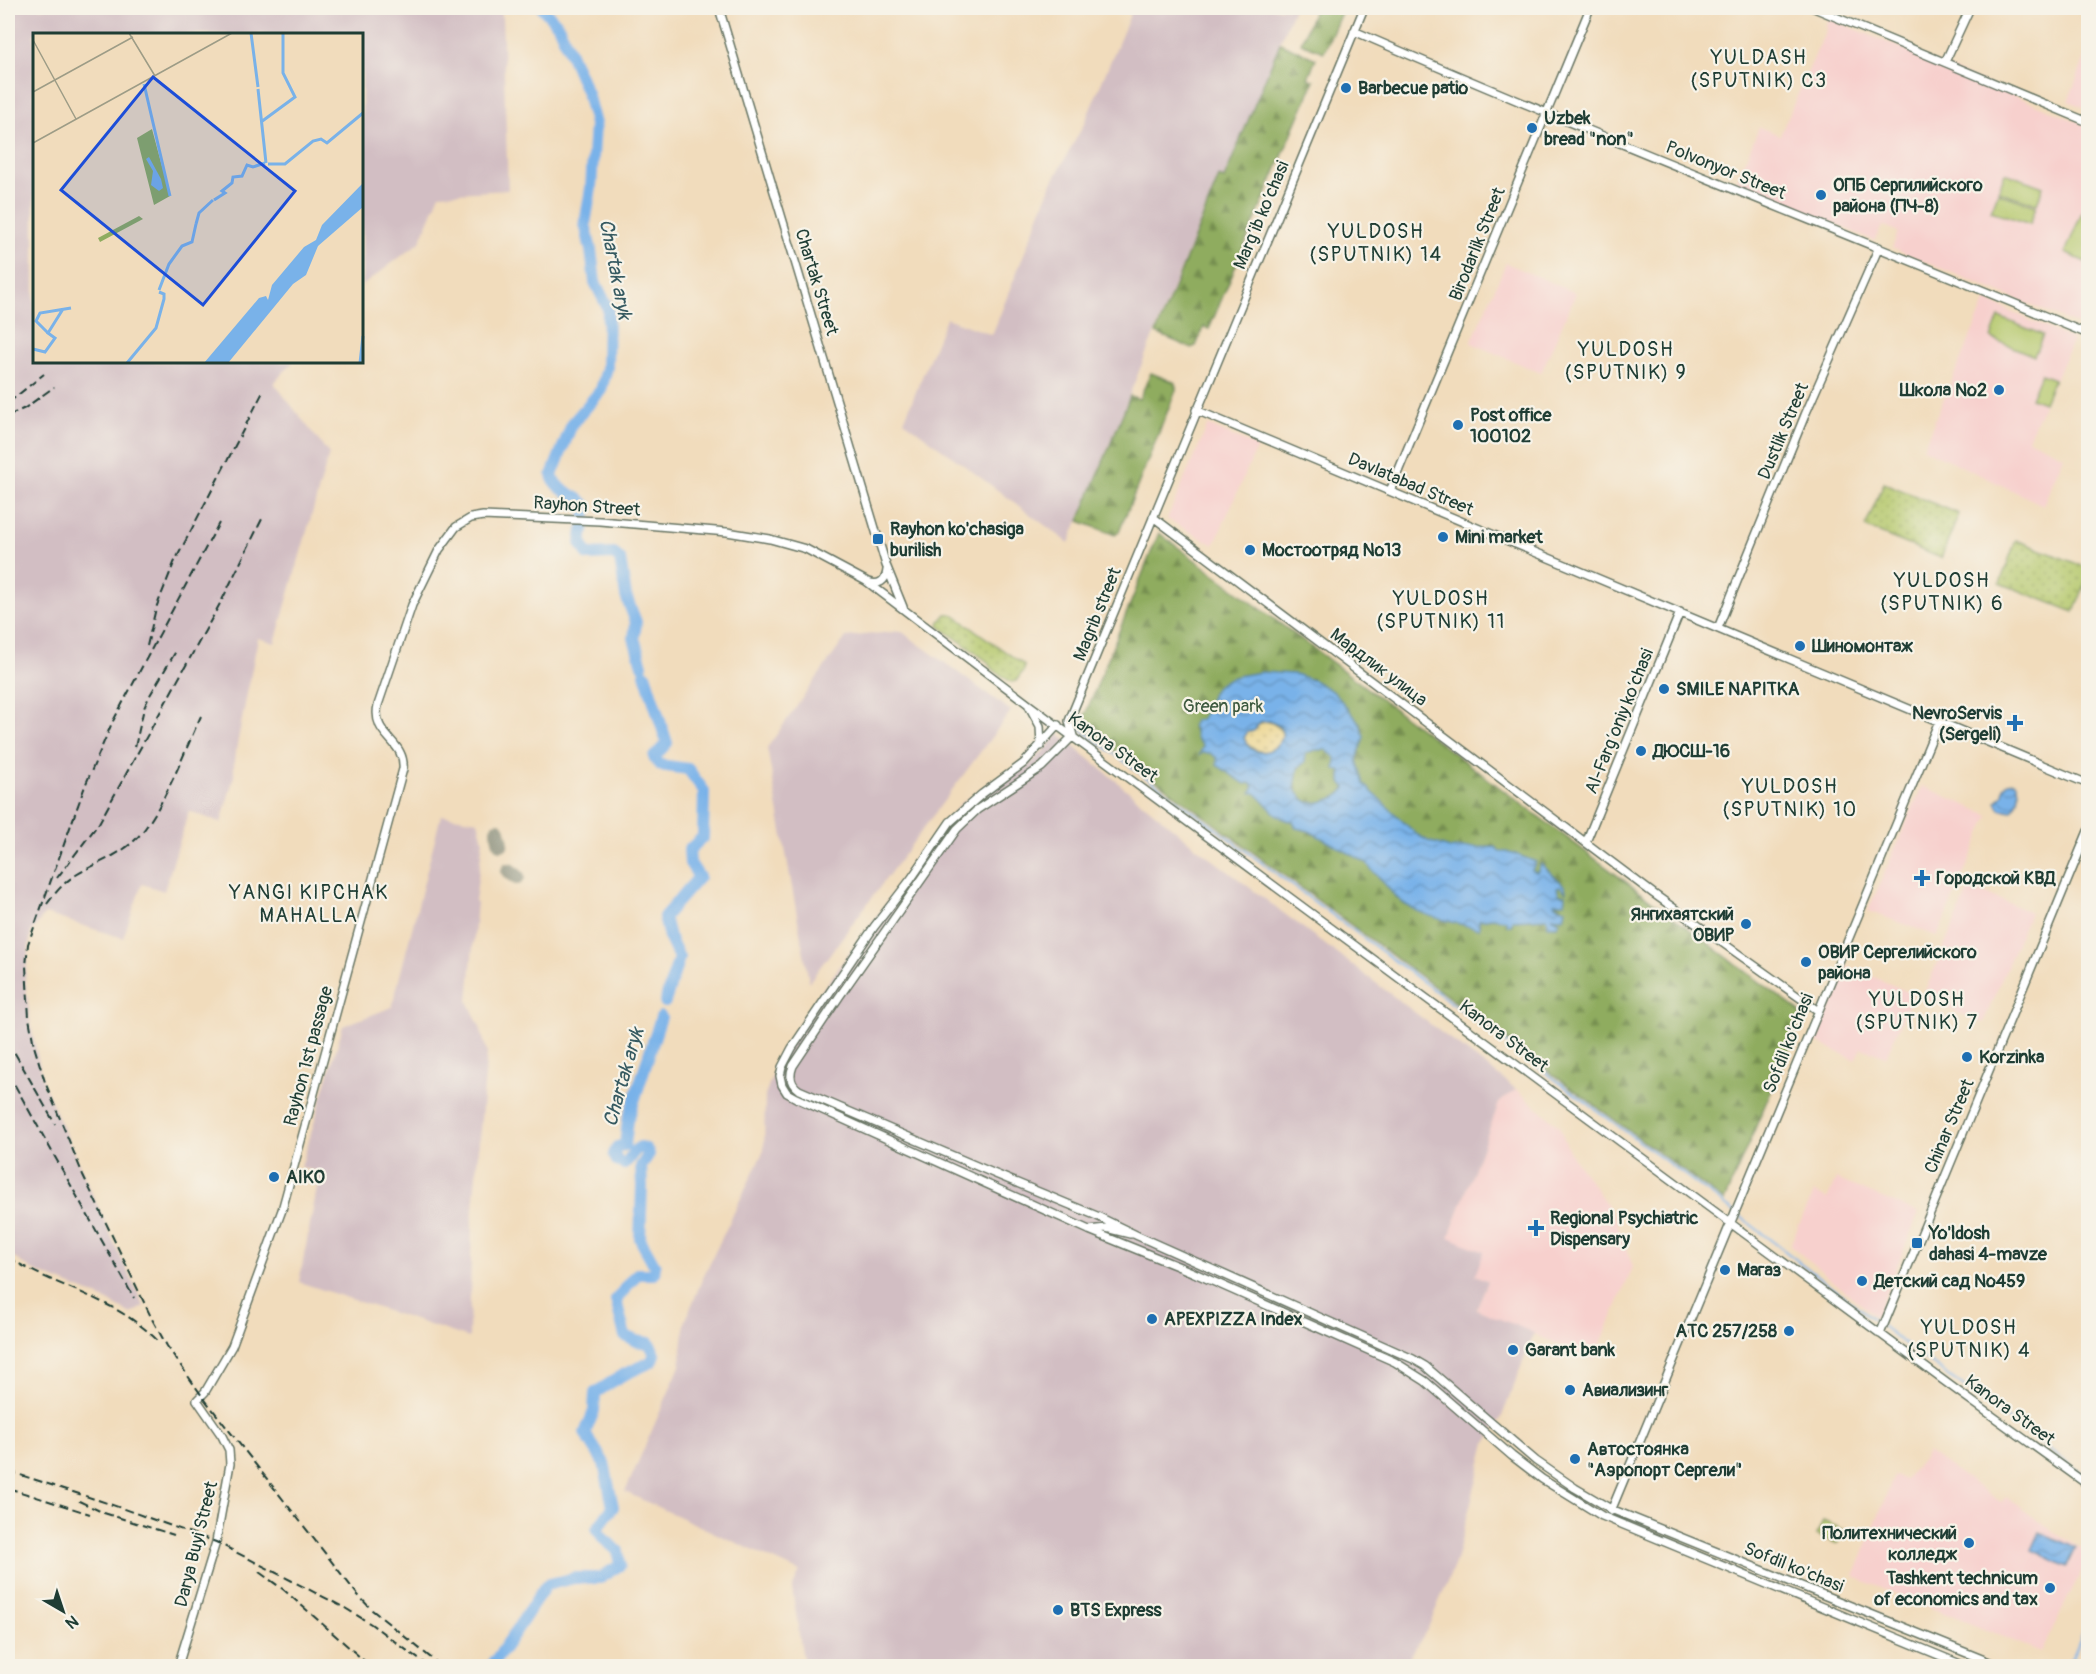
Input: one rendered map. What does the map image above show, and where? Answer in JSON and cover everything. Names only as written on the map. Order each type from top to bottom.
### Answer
[{"type":"street","name":"Chartak Street","points":[[719,8],[886,565],[896,595],[904,609]]},
{"type":"street","name":"Marg‘ib ko‘chasi","points":[[1154,517],[1196,410],[1364,8]]},
{"type":"street","name":"Birodarlik Street","points":[[1390,491],[1590,8]]},
{"type":"street","points":[[1814,8],[2088,122]]},
{"type":"street","points":[[1948,63],[1970,8]]},
{"type":"street","name":"Polvonyor Street","points":[[1354,31],[2088,334]]},
{"type":"street","name":"Dustlik Street","points":[[1718,628],[1805,415],[1879,247]]},
{"type":"street","name":"Davlatabad Street","points":[[1196,410],[1718,628]]},
{"type":"street","name":"Rayhon Street","points":[[376,714],[412,605],[439,549],[456,527],[471,518],[489,515],[579,519],[727,532],[770,539],[812,552],[866,581],[904,609]]},
{"type":"street","name":"Magrib street","points":[[1069,721],[1154,517]]},
{"type":"street","name":"Мардлик улица","points":[[1154,517],[1689,919],[1817,1010]]},
{"type":"street","points":[[866,581],[875,584],[882,581],[886,574],[886,565]]},
{"type":"street","name":"Kanora Street","points":[[904,609],[1028,704],[1734,1216],[2088,1485]]},
{"type":"street","name":"Al-Farg‘oniy ko‘chasi","points":[[1586,842],[1680,612]]},
{"type":"street","points":[[1718,628],[2088,784]]},
{"type":"street","points":[[1028,704],[1040,726],[1041,746]]},
{"type":"street","name":"Rayhon 1st passage","points":[[197,1401],[220,1369],[239,1329],[282,1210],[402,774],[401,754],[381,731],[376,714]]},
{"type":"street","points":[[1605,1518],[1569,1497],[1520,1461],[1425,1381],[1405,1367],[1192,1272],[1089,1230],[793,1097],[784,1089],[780,1078],[781,1069],[792,1048],[874,927],[907,885],[950,822],[982,794],[1016,770],[1041,746],[1058,725],[1069,721],[1073,735],[1042,767],[978,809],[957,829],[832,1006],[793,1066],[791,1077],[794,1086],[1097,1216],[1419,1362],[1536,1461],[1611,1509]]},
{"type":"street","name":"Sofdil ko'chasi","points":[[1939,721],[1817,1010],[1734,1216],[1611,1509],[1605,1518],[1965,1666]]},
{"type":"street","name":"Chinar Street","points":[[1882,1328],[2088,831]]},
{"type":"street","points":[[1089,1230],[1106,1228],[1138,1236]]},
{"type":"street","name":"Darya Buyi Street","points":[[178,1666],[216,1542],[230,1464],[229,1450],[222,1436],[197,1401]]},
{"type":"street","name":"Sofdil ko'chasi","points":[[1611,1509],[1999,1666]]},
{"type":"street","points":[[1853,1620],[1857,1609]]},
{"type":"shaded area","points":[[8,8],[500,8],[508,190],[440,194],[420,242],[363,285],[363,33],[33,33],[33,363],[292,363],[274,383],[329,454],[275,643],[258,638],[234,760],[234,776],[221,823],[189,811],[164,891],[142,884],[123,938],[45,914],[31,932],[25,978],[31,1027],[44,1085],[144,1306],[131,1314],[106,1300],[32,1270],[8,1253]]},
{"type":"shaded area","points":[[1133,8],[1294,8],[1223,179],[1218,177],[1069,543],[904,421],[946,318],[992,335],[1052,183],[1084,124]]},
{"type":"shaded area","points":[[1829,18],[2088,126],[2088,329],[1892,248],[1898,232],[1887,227],[1882,226],[1875,241],[1736,183],[1759,127],[1780,135],[1827,28],[1825,27]]},
{"type":"shaded area","points":[[2088,50],[2088,109],[2068,101]]},
{"type":"shaded area","points":[[1506,263],[1576,293],[1541,373],[1471,343]]},
{"type":"shaded area","name":"Школа №2","points":[[1986,300],[2073,340],[2028,439],[2064,456],[2043,505],[1923,448]]},
{"type":"shaded area","points":[[1208,425],[1257,447],[1214,545],[1167,519]]},
{"type":"shaded area","points":[[901,631],[1011,711],[809,982],[767,748],[846,637]]},
{"type":"shaded area","points":[[1058,733],[1196,847],[1516,1089],[1499,1103],[1449,1237],[1484,1252],[1475,1275],[1488,1281],[1476,1309],[1534,1333],[1501,1419],[1486,1443],[1456,1561],[1428,1628],[1410,1657],[1408,1666],[804,1666],[792,1588],[800,1572],[625,1492],[680,1366],[685,1322],[703,1277],[764,1150],[765,1095],[778,1060],[812,1004],[960,804],[993,781],[1023,770],[1045,750]]},
{"type":"shaded area","name":"Городской КВД","points":[[1922,786],[1989,815],[1937,936],[1868,911]]},
{"type":"shaded area","points":[[441,815],[478,821],[483,840],[475,902],[477,903],[468,1001],[480,1027],[487,1052],[472,1220],[469,1338],[299,1282],[320,1173],[301,1167],[343,1026],[392,1007]]},
{"type":"shaded area","points":[[1970,887],[2030,912],[1983,1023],[1922,998]]},
{"type":"shaded area","points":[[1846,965],[1913,994],[1886,1057],[1861,1048],[1855,1060],[1814,1041]]},
{"type":"shaded area","name":"Regional Psychiatric Dispensary","points":[[1516,1089],[1559,1126],[1569,1151],[1614,1215],[1633,1267],[1594,1360],[1476,1309],[1488,1281],[1475,1275],[1449,1237],[1499,1103]]},
{"type":"shaded area","name":"Детский сад №459","points":[[1836,1179],[1919,1213],[1876,1317],[1790,1245],[1814,1192],[1827,1199]]},
{"type":"shaded area","name":"Политехнический колледж","points":[[1928,1452],[2001,1502],[2006,1497],[2054,1532],[2088,1553],[2088,1558],[2041,1652],[1854,1577],[1894,1476],[1905,1480]]},
{"type":"green space","points":[[1309,8],[1343,8],[1324,52],[1301,43],[1314,10]]},
{"type":"green space","points":[[1280,43],[1316,59],[1308,78],[1314,81],[1209,329],[1204,327],[1196,346],[1191,348],[1156,333],[1219,177],[1224,179]]},
{"type":"green space","points":[[2005,173],[2043,187],[2037,204],[1998,191]]},
{"type":"green space","points":[[1998,193],[2036,206],[2030,224],[1991,211]]},
{"type":"green space","points":[[2088,201],[2088,263],[2065,253]]},
{"type":"green space","points":[[1999,317],[2043,335],[2034,356],[1991,338]]},
{"type":"green space","points":[[1151,373],[1176,383],[1176,390],[1119,532],[1115,535],[1079,521],[1130,396],[1139,399]]},
{"type":"green space","points":[[2041,374],[2054,379],[2044,403],[2031,398]]},
{"type":"green space","points":[[1884,483],[1959,514],[1941,558],[1865,527]]},
{"type":"green space","name":"Green park","points":[[1159,533],[1800,1012],[1801,1021],[1724,1201],[1081,725]]},
{"type":"green space","points":[[2016,540],[2088,568],[2088,577],[2074,612],[2000,583]]},
{"type":"green space","points":[[946,614],[952,614],[1024,665],[1024,670],[1016,681],[1011,682],[991,668],[988,662],[939,626]]},
{"type":"green space","points":[[1823,1521],[1844,1530],[1838,1544],[1817,1535]]},
{"type":"sand","points":[[1264,721],[1279,728],[1283,735],[1276,748],[1265,752],[1250,747],[1244,738],[1248,731],[1257,728],[1257,725]]},
{"type":"water","points":[[1262,672],[1295,674],[1315,681],[1334,692],[1360,723],[1364,737],[1357,760],[1364,784],[1416,834],[1428,841],[1450,848],[1496,847],[1500,852],[1510,852],[1536,862],[1532,870],[1537,872],[1541,864],[1565,886],[1566,892],[1560,886],[1557,888],[1559,894],[1566,895],[1565,903],[1555,903],[1556,906],[1566,909],[1564,918],[1552,917],[1560,921],[1557,926],[1548,926],[1547,918],[1512,920],[1511,925],[1507,925],[1506,920],[1492,918],[1479,920],[1479,929],[1423,914],[1395,896],[1367,863],[1309,831],[1296,828],[1293,821],[1282,818],[1255,793],[1251,793],[1254,786],[1250,783],[1245,784],[1217,765],[1217,758],[1210,753],[1202,753],[1199,756],[1203,746],[1196,738],[1192,725],[1194,721],[1203,716],[1216,687],[1227,679]],"holes":[[[1269,721],[1279,727],[1282,734],[1281,741],[1267,751],[1258,752],[1250,748],[1244,738],[1248,731],[1254,731],[1260,722]],[[1326,750],[1336,758],[1335,769],[1341,772],[1341,782],[1346,788],[1336,797],[1310,803],[1295,789],[1298,768],[1305,762],[1306,753]]]},
{"type":"water","points":[[2015,781],[2019,792],[2016,804],[2011,811],[2000,809],[1996,802],[2003,795],[2004,787],[2008,782]]},
{"type":"water","points":[[2040,1532],[2076,1548],[2067,1567],[2032,1550]]},
{"type":"waterway","name":"Chartak aryk","points":[[542,8],[558,25],[587,93],[595,124],[591,188],[585,224],[595,282],[608,308],[607,368],[601,390],[572,424],[552,475],[557,485],[587,506],[581,543],[588,555],[614,554],[620,559],[626,596],[636,622],[634,638],[642,665]]},
{"type":"waterway","name":"Chartak aryk","points":[[645,674],[667,743],[654,757],[660,765],[688,769],[704,791],[703,837],[689,850],[690,863],[699,877],[664,917],[669,937],[679,958],[665,1002]]},
{"type":"waterway","points":[[1078,727],[1732,1210],[1904,1343],[2088,1478]]},
{"type":"waterway","name":"Chartak aryk","points":[[491,1666],[546,1585],[574,1578],[600,1578],[620,1565],[618,1551],[604,1539],[597,1529],[613,1507],[604,1463],[585,1433],[594,1411],[595,1393],[621,1376],[651,1362],[655,1354],[649,1343],[625,1336],[616,1300],[637,1274],[654,1274],[655,1266],[640,1239],[641,1166],[649,1154],[646,1149],[640,1147],[624,1164],[617,1161],[614,1154],[617,1147],[625,1145],[628,1120],[661,1017]]},
{"type":"waterway","points":[[2060,1666],[2073,1657],[2088,1620]]},
{"type":"taxiway","points":[[498,830],[501,843]]},
{"type":"taxiway","points":[[509,871],[517,877]]},
{"type":"railway","points":[[8,403],[44,374]]},
{"type":"railway","points":[[8,416],[25,408],[54,387]]},
{"type":"railway","points":[[147,646],[156,608],[174,563],[264,390]]},
{"type":"railway","points":[[57,878],[99,823],[222,600],[263,517]]},
{"type":"railway","points":[[219,523],[112,723],[85,786],[28,944],[26,966],[29,1018],[34,1046],[45,1082],[83,1175],[167,1346],[202,1396],[357,1594],[372,1610],[441,1666]]},
{"type":"railway","points":[[135,747],[144,708],[176,651]]},
{"type":"railway","points":[[47,904],[68,881],[121,851],[145,829],[163,799],[201,716]]},
{"type":"railway","points":[[8,1041],[55,1124]]},
{"type":"railway","points":[[8,1073],[134,1298]]},
{"type":"railway","points":[[8,1257],[124,1314],[142,1326],[159,1342]]},
{"type":"railway","points":[[8,1471],[216,1542],[345,1608],[428,1666]]},
{"type":"railway","points":[[8,1488],[90,1514]]},
{"type":"railway","points":[[79,1501],[104,1513],[174,1535]]},
{"type":"railway","points":[[259,1572],[284,1590],[370,1666]]},
{"type":"railway","points":[[2078,1666],[2088,1641]]},
{"type":"place","name":"Barbecue patio","points":[[1346,88]]},
{"type":"place","name":"Uzbek bread \"non\"","points":[[1532,128]]},
{"type":"place","name":"ОПБ Сергилийского района (ПЧ-8)","points":[[1821,195]]},
{"type":"place","name":"Школа №2","points":[[1999,390]]},
{"type":"place","name":"Post office 100102","points":[[1458,425]]},
{"type":"place","name":"Mini market","points":[[1443,537]]},
{"type":"place","name":"Rayhon ko'chasiga burilish","points":[[878,539]]},
{"type":"place","name":"Мостоотряд №13","points":[[1250,550]]},
{"type":"place","name":"Шиномонтаж","points":[[1800,646]]},
{"type":"place","name":"SMILE NAPITKA","points":[[1664,689]]},
{"type":"place","name":"NevroServis (Sergeli)","points":[[2015,723]]},
{"type":"place","name":"ДЮСШ-16","points":[[1641,751]]},
{"type":"place","name":"Городской КВД","points":[[1922,878]]},
{"type":"place","name":"Янгихаятский ОВИР","points":[[1746,924]]},
{"type":"place","name":"ОВИР Сергелийского района","points":[[1806,962]]},
{"type":"place","name":"Korzinka","points":[[1967,1057]]},
{"type":"place","name":"AIKO","points":[[274,1177]]},
{"type":"place","name":"Regional Psychiatric Dispensary","points":[[1536,1228]]},
{"type":"place","name":"Yo'ldosh dahasi 4-mavze","points":[[1917,1243]]},
{"type":"place","name":"Магаз","points":[[1725,1270]]},
{"type":"place","name":"Детский сад №459","points":[[1862,1281]]},
{"type":"place","name":"APEXPIZZA Index","points":[[1152,1319]]},
{"type":"place","name":"АТС 257/258","points":[[1789,1331]]},
{"type":"place","name":"Garant bank","points":[[1513,1350]]},
{"type":"place","name":"Авиализинг","points":[[1570,1390]]},
{"type":"place","name":"Автостоянка \"Аэропорт Сергели\"","points":[[1575,1459]]},
{"type":"place","name":"Политехнический колледж","points":[[1969,1543]]},
{"type":"place","name":"Tashkent technicum of economics and tax","points":[[2050,1588]]},
{"type":"place","name":"BTS Express","points":[[1058,1610]]},
{"type":"district","name":"YULDASH (SPUTNIK) С3","points":[[1759,68]]},
{"type":"district","name":"YULDOSH (SPUTNIK) 14","points":[[1376,242]]},
{"type":"district","name":"YULDOSH (SPUTNIK) 9","points":[[1626,360]]},
{"type":"district","name":"YULDOSH (SPUTNIK) 6","points":[[1942,592]]},
{"type":"district","name":"YULDOSH (SPUTNIK) 11","points":[[1441,610]]},
{"type":"district","name":"YULDOSH (SPUTNIK) 10","points":[[1790,798]]},
{"type":"district","name":"YANGI KIPCHAK MAHALLA","points":[[309,904]]},
{"type":"district","name":"YULDOSH (SPUTNIK) 7","points":[[1917,1010]]},
{"type":"district","name":"YULDOSH (SPUTNIK) 4","points":[[1969,1338]]}]
